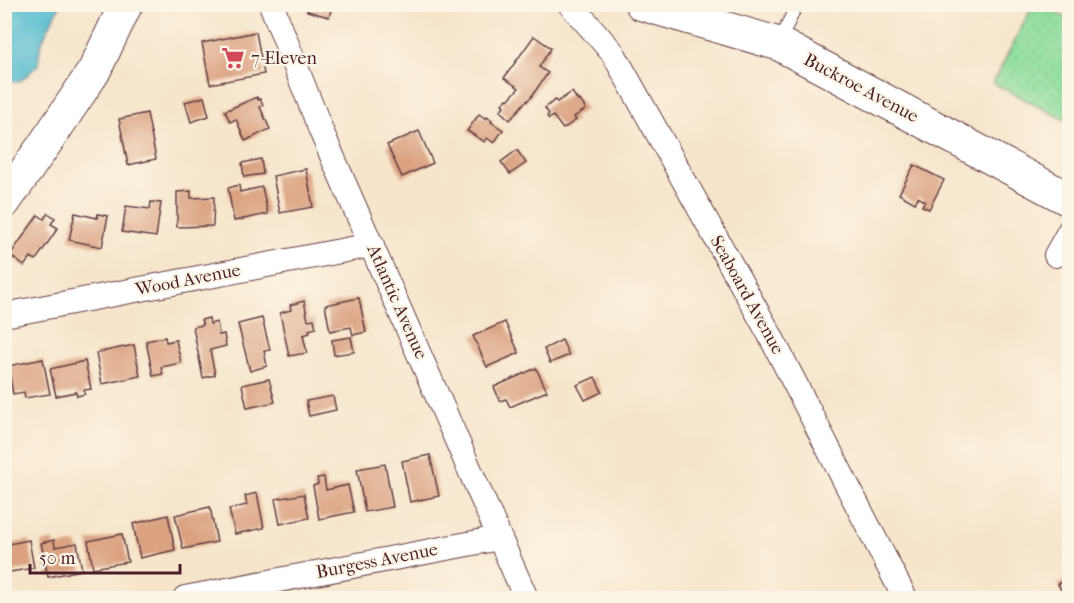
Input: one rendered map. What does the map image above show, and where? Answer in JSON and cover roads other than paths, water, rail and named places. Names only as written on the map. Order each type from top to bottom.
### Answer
[{"type":"street","points":[[4,202],[94,71],[126,4]]},
{"type":"street","name":"Atlantic Avenue","points":[[272,4],[322,133],[526,598]]},
{"type":"street","name":"Seaboard Avenue","points":[[570,4],[613,53],[770,335],[905,598]]},
{"type":"street","name":"Buckroe Avenue","points":[[642,4],[778,44],[1070,200]]},
{"type":"street","points":[[1056,255],[1070,230]]},
{"type":"street","name":"Wood Avenue","points":[[4,315],[372,245]]},
{"type":"street","name":"Burgess Avenue","points":[[185,598],[499,538]]},
{"type":"lane","points":[[778,44],[797,4]]},
{"type":"water","points":[[5,4],[60,5],[43,39],[38,65],[17,82],[5,78]]},
{"type":"place","name":"7-Eleven","points":[[233,58]]}]
